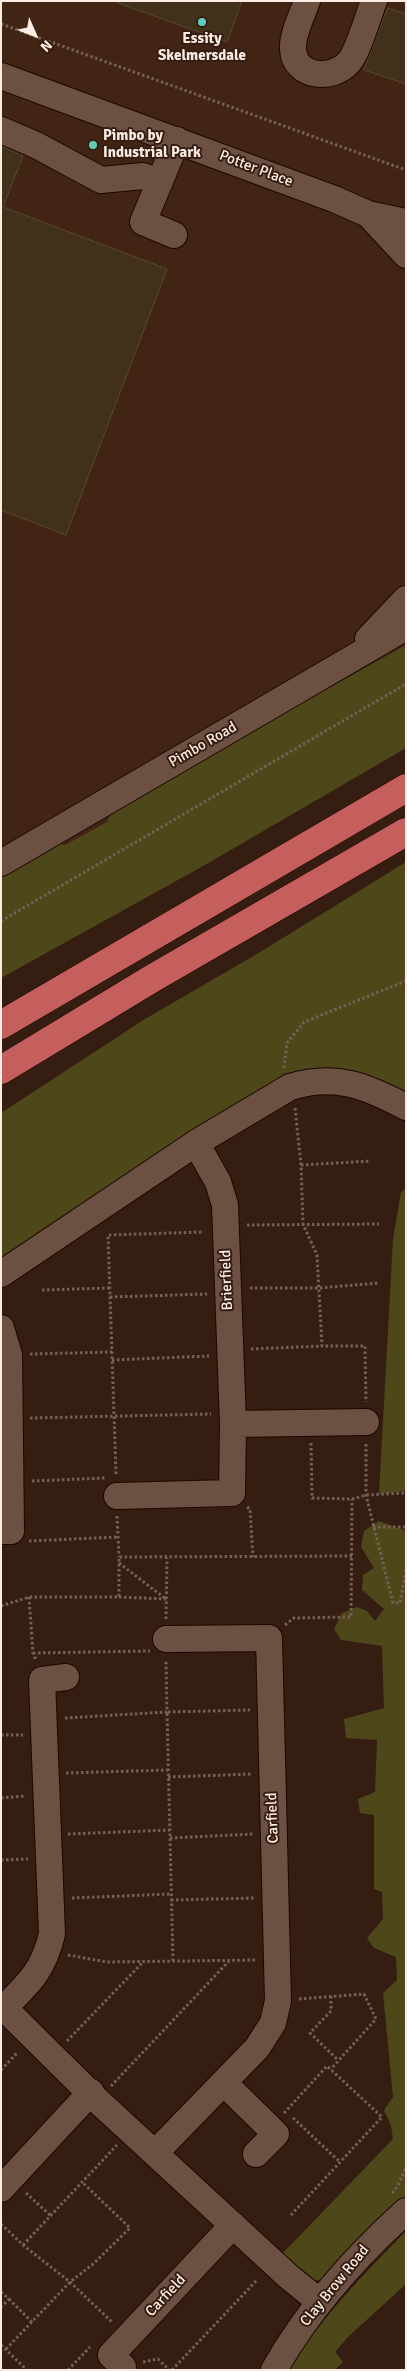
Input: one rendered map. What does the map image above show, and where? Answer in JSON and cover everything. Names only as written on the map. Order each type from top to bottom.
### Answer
[{"type":"highway","points":[[1,1025],[406,788]]},
{"type":"highway","points":[[1,1070],[153,978],[406,832]]},
{"type":"street","points":[[308,1],[293,41],[293,52],[297,62],[306,70],[316,74],[329,75],[341,71],[352,60],[374,1]]},
{"type":"street","name":"Potter Place","points":[[1,76],[334,199],[368,214],[406,222]]},
{"type":"street","points":[[1,130],[36,145],[101,180],[143,176],[160,182]]},
{"type":"street","points":[[174,235],[144,222],[177,140]]},
{"type":"street","name":"Potter Place","points":[[368,214],[406,255]]},
{"type":"street","points":[[341,664],[406,599]]},
{"type":"street","name":"Pimbo Road","points":[[9,854],[406,627]]},
{"type":"street","points":[[1,1274],[196,1143],[290,1087],[306,1082],[345,1082],[363,1086],[406,1107]]},
{"type":"street","name":"Brierfield","points":[[196,1143],[222,1194],[225,1205],[232,1419],[232,1493]]},
{"type":"street","points":[[1,1328],[9,1355],[10,1482],[6,1531]]},
{"type":"street","points":[[232,1419],[310,1424],[366,1422]]},
{"type":"street","points":[[116,1487],[232,1493]]},
{"type":"street","points":[[166,1645],[269,1638]]},
{"type":"street","name":"Carfield","points":[[156,2152],[224,2083],[267,2035],[273,2024],[278,2001],[278,1960],[269,1638]]},
{"type":"street","points":[[54,1678],[44,1719],[52,1934],[48,1951],[37,1974],[3,2007],[94,2096],[289,2277],[320,2302]]},
{"type":"street","points":[[224,2083],[277,2119],[276,2134],[256,2154]]},
{"type":"street","points":[[6,2198],[94,2096]]},
{"type":"street","name":"Clay Brow Road","points":[[274,2370],[320,2302],[370,2244],[406,2210]]},
{"type":"street","name":"Carfield","points":[[123,2367],[111,2355],[233,2225]]},
{"type":"path","points":[[1,24],[406,170]]},
{"type":"path","points":[[1,921],[406,684]]},
{"type":"path","points":[[322,1346],[317,1255],[303,1224],[301,1165],[290,1087],[283,1065],[287,1043],[304,1022],[406,981]]},
{"type":"path","points":[[301,1165],[371,1161]]},
{"type":"path","points":[[120,1597],[108,1235],[303,1224],[379,1224]]},
{"type":"path","points":[[110,1297],[319,1288],[379,1283]]},
{"type":"path","points":[[42,1290],[110,1288]]},
{"type":"path","points":[[112,1360],[322,1346],[365,1346],[366,1495],[373,1528],[394,1603],[400,1603],[406,1570]]},
{"type":"path","points":[[9,1355],[112,1352]]},
{"type":"path","points":[[9,1419],[114,1416],[232,1419]]},
{"type":"path","points":[[310,1424],[312,1498],[352,1499],[366,1495],[406,1493]]},
{"type":"path","points":[[10,1482],[116,1487]]},
{"type":"path","points":[[232,1493],[250,1509],[253,1557]]},
{"type":"path","points":[[269,1638],[294,1618],[351,1617],[352,1499]]},
{"type":"path","points":[[373,1528],[406,1527]]},
{"type":"path","points":[[6,1531],[31,1542],[118,1537]]},
{"type":"path","points":[[119,1557],[352,1556]]},
{"type":"path","points":[[167,1558],[166,1645],[173,1961]]},
{"type":"path","points":[[119,1563],[166,1599]]},
{"type":"path","points":[[1,1606],[30,1597],[166,1599]]},
{"type":"path","points":[[30,1597],[33,1653],[54,1678]]},
{"type":"path","points":[[33,1653],[166,1645]]},
{"type":"path","points":[[44,1719],[167,1712],[270,1710]]},
{"type":"path","points":[[46,1773],[168,1770]]},
{"type":"path","points":[[168,1777],[272,1773]]},
{"type":"path","points":[[49,1834],[170,1830]]},
{"type":"path","points":[[170,1838],[274,1833]]},
{"type":"path","points":[[52,1899],[171,1894]]},
{"type":"path","points":[[171,1900],[276,1897]]},
{"type":"path","points":[[48,1951],[107,1962],[278,1960]]},
{"type":"path","points":[[94,2096],[229,1961]]},
{"type":"path","points":[[53,2055],[143,1962]]},
{"type":"path","points":[[278,2001],[364,1994],[376,2019],[330,2069]]},
{"type":"path","points":[[330,1996],[331,2011],[310,2034],[338,2060]]},
{"type":"path","points":[[290,2216],[382,2117],[327,2066],[277,2119],[340,2162]]},
{"type":"path","points":[[24,2245],[131,2130]]},
{"type":"path","points":[[6,2349],[70,2282],[92,2265],[130,2228],[82,2182]]},
{"type":"path","points":[[6,2198],[51,2216]]},
{"type":"path","points":[[6,2198],[24,2245],[70,2282],[128,2336]]},
{"type":"path","points":[[123,2367],[158,2359],[171,2370],[256,2281]]},
{"type":"path","points":[[1,2292],[32,2322]]},
{"type":"path","points":[[1,2307],[9,2299]]},
{"type":"path","points":[[1,2345],[27,2370]]},
{"type":"shaded area","points":[[1,1],[406,1],[406,663],[1,894]]},
{"type":"shaded area","points":[[406,645],[406,748],[205,865],[1,978],[1,873],[56,842],[65,845],[107,822],[114,808]]},
{"type":"shaded area","points":[[406,862],[406,1091],[330,1069],[1,1258],[1,1113],[145,1019],[257,954]]},
{"type":"shaded area","points":[[406,1189],[406,1491],[379,1494],[393,1239],[401,1192]]},
{"type":"shaded area","points":[[379,1521],[406,1531],[406,2198],[335,2272],[325,2278],[311,2280],[300,2274],[283,2253],[393,2139],[391,2125],[384,2110],[393,2097],[383,1993],[397,1980],[396,1957],[374,1948],[367,1938],[383,1919],[382,1892],[374,1889],[374,1815],[360,1813],[358,1799],[375,1792],[377,1740],[346,1738],[344,1719],[384,1708],[382,1646],[341,1640],[334,1629],[342,1613],[357,1607],[367,1611],[375,1621],[384,1609],[362,1590],[363,1575],[374,1568],[361,1547],[364,1531]]},
{"type":"shaded area","points":[[406,2231],[406,2284],[348,2337],[335,2352],[343,2362],[335,2370],[288,2370],[328,2315]]},
{"type":"building","name":"Essity Skelmersdale","points":[[118,1],[242,1],[227,42],[118,3]]},
{"type":"building","points":[[388,8],[406,14],[406,84],[364,70]]},
{"type":"building","points":[[1,146],[23,156],[3,207],[167,269],[66,535],[1,510]]},
{"type":"place","name":"Essity Skelmersdale","points":[[202,22]]},
{"type":"place","name":"Pimbo by Industrial Park","points":[[93,145]]}]
